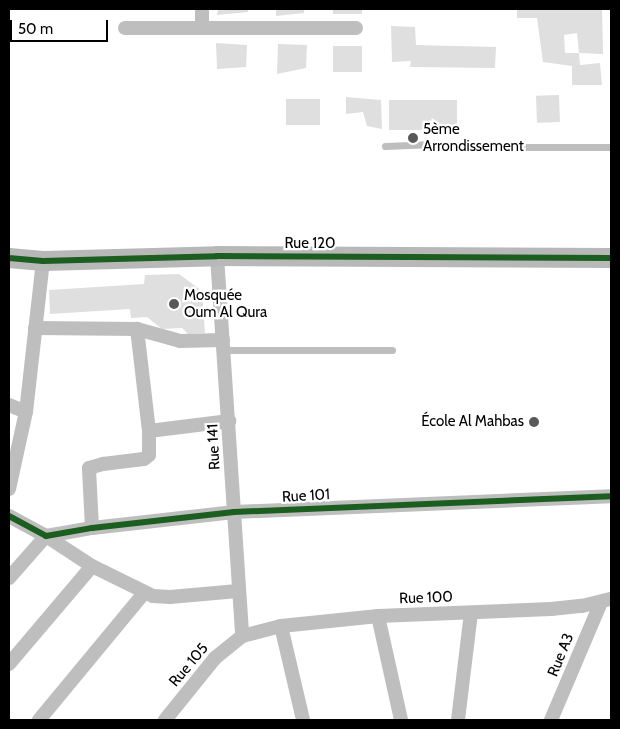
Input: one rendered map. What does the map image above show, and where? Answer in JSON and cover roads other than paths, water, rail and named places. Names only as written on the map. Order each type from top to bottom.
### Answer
[{"type":"street","points":[[202,9],[202,28]]},
{"type":"street","points":[[125,28],[356,28]]},
{"type":"street","name":"Rue 120","points":[[9,258],[43,261],[216,256],[611,258]]},
{"type":"street","name":"Rue 141","points":[[216,256],[229,421],[242,636]]},
{"type":"street","points":[[9,489],[26,412],[43,261]]},
{"type":"street","points":[[35,328],[137,329],[180,341],[223,345]]},
{"type":"street","points":[[92,528],[89,468],[146,458],[149,453],[149,431],[137,329]]},
{"type":"street","points":[[9,405],[26,412]]},
{"type":"street","points":[[149,431],[229,421]]},
{"type":"street","name":"Rue 101","points":[[46,536],[92,528],[234,512],[611,496]]},
{"type":"street","points":[[9,516],[46,536],[92,566],[144,593],[170,597],[238,591]]},
{"type":"street","points":[[9,578],[46,536]]},
{"type":"street","points":[[9,664],[92,566]]},
{"type":"street","points":[[39,720],[144,593]]},
{"type":"street","name":"Rue 100","points":[[242,636],[281,626],[378,616],[551,609],[606,600]]},
{"type":"street","name":"Rue A3","points":[[551,720],[606,600]]},
{"type":"street","points":[[458,720],[470,613]]},
{"type":"street","points":[[378,616],[401,720]]},
{"type":"street","points":[[281,626],[303,720]]},
{"type":"street","name":"Rue 105","points":[[165,720],[215,658],[242,636]]},
{"type":"lane","points":[[385,146],[611,146]]},
{"type":"lane","points":[[223,345],[392,350]]},
{"type":"place","name":"5ème Arrondissement","points":[[413,138]]},
{"type":"place","name":"Mosquée Oum Al Qura","points":[[174,304]]},
{"type":"place","name":"École Al Mahbas","points":[[534,422]]}]
